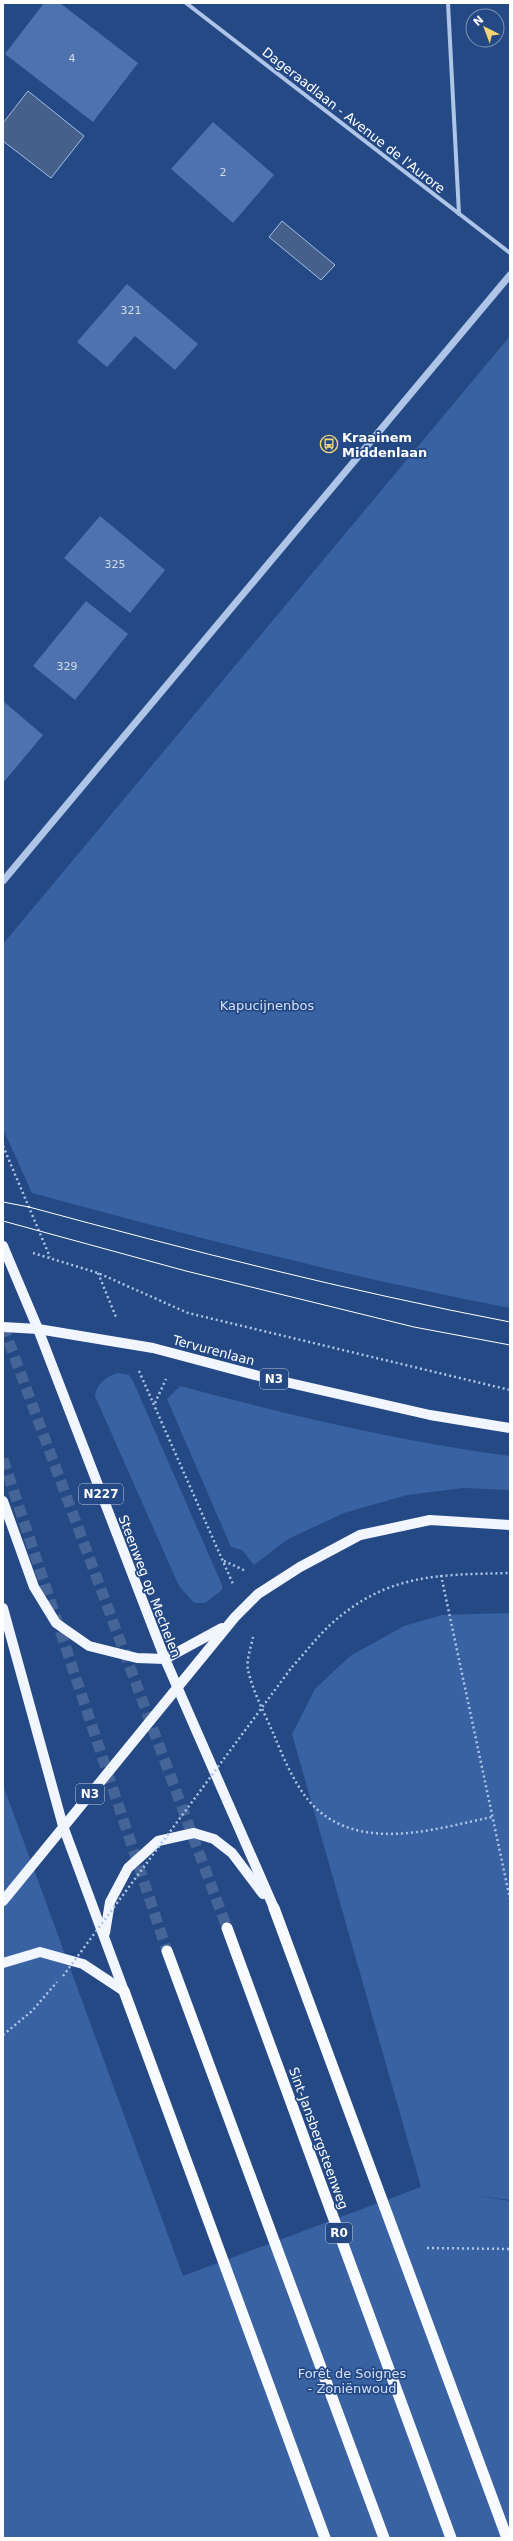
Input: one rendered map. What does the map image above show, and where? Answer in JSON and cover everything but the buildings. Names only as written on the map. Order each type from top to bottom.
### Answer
[{"type":"highway","points":[[274,1908],[507,2538]]},
{"type":"highway","name":"Sint-Jansbergsteenweg","points":[[228,1928],[451,2538]]},
{"type":"highway","points":[[167,1951],[384,2538]]},
{"type":"highway","points":[[124,1991],[325,2538]]},
{"type":"main road","name":"Steenweg op Mechelen","points":[[3,1246],[38,1329],[165,1659],[274,1908]]},
{"type":"main road","name":"Tervurenlaan","points":[[3,1327],[38,1329],[153,1348],[259,1376],[430,1415],[510,1428]]},
{"type":"main road","points":[[3,1501],[34,1587],[56,1622],[89,1646],[137,1658],[165,1659],[227,1626]]},
{"type":"main road","name":"N3","points":[[3,1901],[227,1626],[258,1594],[300,1567],[360,1535],[430,1520],[510,1525]]},
{"type":"main road","points":[[3,1608],[46,1770],[63,1826],[105,1933],[124,1991]]},
{"type":"main road","points":[[105,1933],[110,1902],[128,1868],[158,1842],[194,1833],[214,1839],[232,1853],[274,1908]]},
{"type":"main road","points":[[3,1963],[40,1952],[83,1964],[124,1991]]},
{"type":"street","name":"Dageraadlaan - Avenue de l'Aurore","points":[[186,3],[510,253]]},
{"type":"street","points":[[448,3],[459,214]]},
{"type":"street","points":[[3,881],[510,275]]},
{"type":"path","points":[[3,1146],[50,1258],[98,1273],[128,1285],[188,1313],[510,1390]]},
{"type":"path","points":[[166,1380],[155,1403],[224,1561],[248,1572]]},
{"type":"path","points":[[3,2035],[32,2011],[63,1976],[292,1667],[331,1624],[371,1595],[399,1583],[441,1575],[510,1573]]},
{"type":"path","points":[[441,1575],[510,1899]]},
{"type":"path","points":[[253,1635],[248,1669],[264,1710],[297,1783],[310,1802],[326,1817],[354,1830],[383,1834],[426,1830],[492,1817]]},
{"type":"path","points":[[401,2248],[510,2249]]},
{"type":"green space","name":"Kapucijnenbos","points":[[510,336],[510,1308],[390,1283],[270,1255],[32,1193],[3,1129],[3,944]]},
{"type":"green space","points":[[118,1373],[129,1375],[133,1381],[222,1585],[222,1590],[205,1603],[194,1603],[179,1586],[95,1396],[97,1388],[103,1381]]},
{"type":"green space","points":[[180,1386],[262,1407],[385,1435],[510,1456],[510,1490],[463,1488],[407,1495],[344,1513],[288,1539],[254,1565],[242,1550],[231,1547],[167,1399]]},
{"type":"green space","name":"Forêt de Soignes - Zoniënwoud","points":[[510,1613],[510,2200],[472,2195],[510,2201],[510,2538],[3,2538],[3,1785],[183,2276],[421,2187],[292,1734],[315,1689],[350,1656],[404,1626],[442,1615]]},
{"type":"shaded area","points":[[28,91],[84,136],[51,178],[3,141],[3,123]]},
{"type":"shaded area","points":[[282,221],[335,265],[321,280],[269,237]]},
{"type":"tunnel","points":[[3,1326],[227,1928]]},
{"type":"tunnel","points":[[3,1459],[167,1951]]},
{"type":"tram line","points":[[3,1202],[29,1207],[148,1239],[329,1283],[510,1322]]},
{"type":"tram line","points":[[3,1221],[186,1271],[414,1327],[510,1345]]},
{"type":"place","name":"Kraainem Middenlaan","points":[[329,444]]}]
